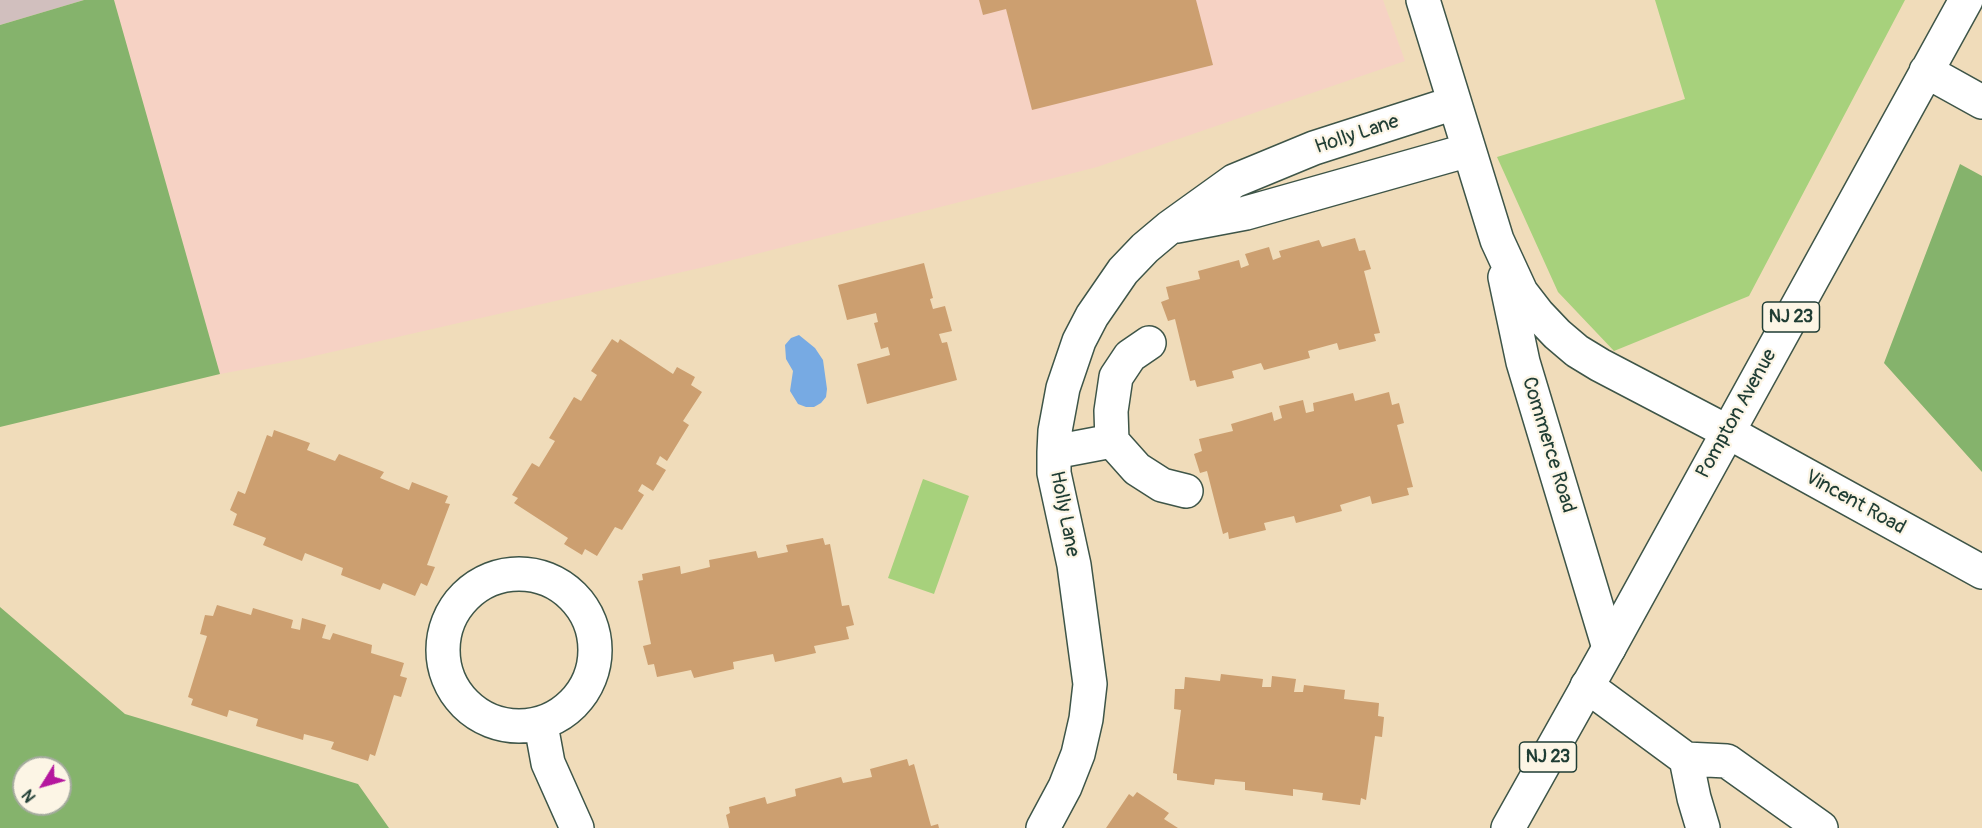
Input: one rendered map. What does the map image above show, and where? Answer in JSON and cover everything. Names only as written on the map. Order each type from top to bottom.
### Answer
[{"type":"street","name":"Commerce Road","points":[[1423,0],[1497,240],[1523,362],[1609,648]]},
{"type":"street","name":"Pompton Avenue","points":[[1508,828],[1966,0]]},
{"type":"street","points":[[1926,71],[1982,102]]},
{"type":"street","name":"Holly Lane","points":[[1042,828],[1065,787],[1078,754],[1086,719],[1090,684],[1074,565],[1054,474],[1055,431],[1063,388],[1076,349],[1088,324],[1123,271],[1145,248],[1234,181],[1314,148],[1454,104]]},
{"type":"street","name":"Holly Lane","points":[[1170,227],[1246,213],[1469,150]]},
{"type":"street","name":"Commerce Road","points":[[1497,240],[1527,299],[1557,334],[1577,351],[1728,432]]},
{"type":"street","points":[[1149,343],[1130,356],[1116,377],[1111,411],[1112,441],[1137,469],[1162,485],[1186,491]]},
{"type":"street","name":"Vincent Road","points":[[1728,432],[1982,573]]},
{"type":"street","points":[[1054,452],[1112,441]]},
{"type":"street","points":[[511,573],[536,575],[559,584],[579,601],[592,623],[596,648],[593,673],[582,696],[563,714],[541,724],[516,727],[491,722],[469,708],[453,689],[444,665],[443,640],[450,615],[465,595],[486,580],[511,573]]},
{"type":"street","points":[[1587,686],[1686,759],[1727,761],[1821,828]]},
{"type":"street","points":[[541,724],[548,763],[577,828]]},
{"type":"street","points":[[1686,759],[1703,828]]},
{"type":"shaded area","points":[[0,0],[84,0],[0,25]]},
{"type":"shaded area","points":[[114,0],[1383,0],[1405,61],[1097,167],[713,265],[301,359],[220,374]]},
{"type":"green space","points":[[84,0],[114,0],[220,374],[0,427],[0,25]]},
{"type":"green space","points":[[1655,0],[1905,0],[1749,296],[1614,351],[1558,292],[1497,157],[1685,99]]},
{"type":"green space","points":[[1960,164],[1982,176],[1982,472],[1884,363]]},
{"type":"green space","points":[[923,479],[969,496],[934,594],[888,578]]},
{"type":"green space","points":[[0,607],[125,714],[358,784],[389,828],[0,828]]},
{"type":"water","points":[[799,335],[815,348],[823,360],[826,397],[814,407],[798,404],[790,391],[793,371],[786,359],[785,345],[791,338]]},
{"type":"building","points":[[979,0],[1196,0],[1213,65],[1032,110],[1006,9],[983,15]]},
{"type":"building","points":[[1355,238],[1359,251],[1365,250],[1371,269],[1364,271],[1380,333],[1374,334],[1376,341],[1339,350],[1337,343],[1308,351],[1310,358],[1264,370],[1261,363],[1232,371],[1234,378],[1197,387],[1195,380],[1190,381],[1175,319],[1168,321],[1161,302],[1169,299],[1166,287],[1200,279],[1198,271],[1239,260],[1241,268],[1249,265],[1245,254],[1269,247],[1273,260],[1281,257],[1279,251],[1319,240],[1322,247]]},
{"type":"building","points":[[924,263],[933,298],[930,299],[933,309],[945,306],[952,331],[939,334],[942,343],[947,342],[957,380],[867,404],[857,364],[890,355],[888,347],[881,349],[874,323],[878,322],[876,313],[847,320],[838,285]]},
{"type":"building","points":[[612,339],[618,343],[620,339],[673,374],[677,367],[695,377],[691,385],[702,392],[683,421],[689,425],[667,461],[660,456],[656,464],[666,470],[653,491],[642,484],[638,491],[644,495],[622,530],[615,527],[597,556],[585,549],[582,555],[564,544],[568,538],[514,503],[518,498],[512,495],[532,463],[539,467],[555,441],[549,438],[574,397],[581,401],[597,375],[591,371]]},
{"type":"building","points":[[1389,392],[1392,405],[1399,403],[1404,423],[1397,425],[1413,487],[1407,488],[1409,495],[1372,504],[1370,496],[1340,505],[1342,511],[1296,523],[1294,516],[1264,523],[1266,530],[1229,539],[1228,532],[1223,534],[1207,471],[1200,473],[1194,454],[1202,451],[1199,439],[1233,431],[1231,424],[1272,412],[1274,421],[1282,418],[1279,406],[1303,400],[1306,413],[1314,411],[1313,403],[1353,393],[1355,401]]},
{"type":"building","points":[[274,430],[310,443],[307,450],[335,461],[339,454],[384,472],[380,478],[409,490],[412,482],[448,496],[445,503],[450,504],[427,565],[435,567],[427,586],[421,583],[415,596],[383,583],[380,590],[341,575],[343,568],[305,553],[302,561],[263,545],[266,538],[233,525],[237,514],[230,510],[238,491],[245,494],[267,435],[272,437]]},
{"type":"building","points":[[823,538],[825,545],[830,544],[842,606],[849,605],[854,625],[846,627],[849,639],[814,646],[816,653],[775,662],[773,654],[733,662],[734,669],[694,678],[691,670],[657,677],[654,664],[648,665],[643,646],[651,644],[638,581],[643,580],[642,574],[680,566],[681,574],[710,567],[709,560],[756,551],[758,558],[788,552],[786,545]]},
{"type":"building","points":[[217,605],[251,615],[253,608],[293,620],[291,628],[300,630],[302,618],[326,625],[322,638],[330,640],[333,633],[372,645],[371,653],[404,663],[400,676],[407,678],[401,697],[394,695],[375,756],[370,754],[368,761],[331,749],[334,742],[304,734],[303,740],[256,726],[258,719],[229,710],[227,717],[191,705],[193,699],[188,697],[207,636],[200,634],[205,615],[213,616]]},
{"type":"building","points":[[1221,674],[1263,679],[1262,687],[1271,687],[1272,676],[1296,679],[1294,692],[1303,692],[1304,685],[1345,690],[1344,699],[1379,703],[1378,716],[1384,717],[1382,737],[1375,736],[1366,800],[1361,798],[1360,805],[1322,800],[1323,793],[1293,789],[1293,796],[1245,790],[1245,782],[1215,779],[1214,785],[1177,780],[1177,774],[1173,773],[1181,710],[1174,709],[1175,689],[1184,689],[1185,677],[1220,681]]},
{"type":"building","points":[[907,759],[909,766],[914,764],[931,826],[938,824],[939,828],[729,828],[726,815],[730,813],[729,807],[765,797],[767,804],[796,796],[795,789],[841,777],[843,783],[872,777],[870,769]]},
{"type":"building","points":[[1137,792],[1169,813],[1164,819],[1178,828],[1106,828],[1129,794],[1133,797]]}]
